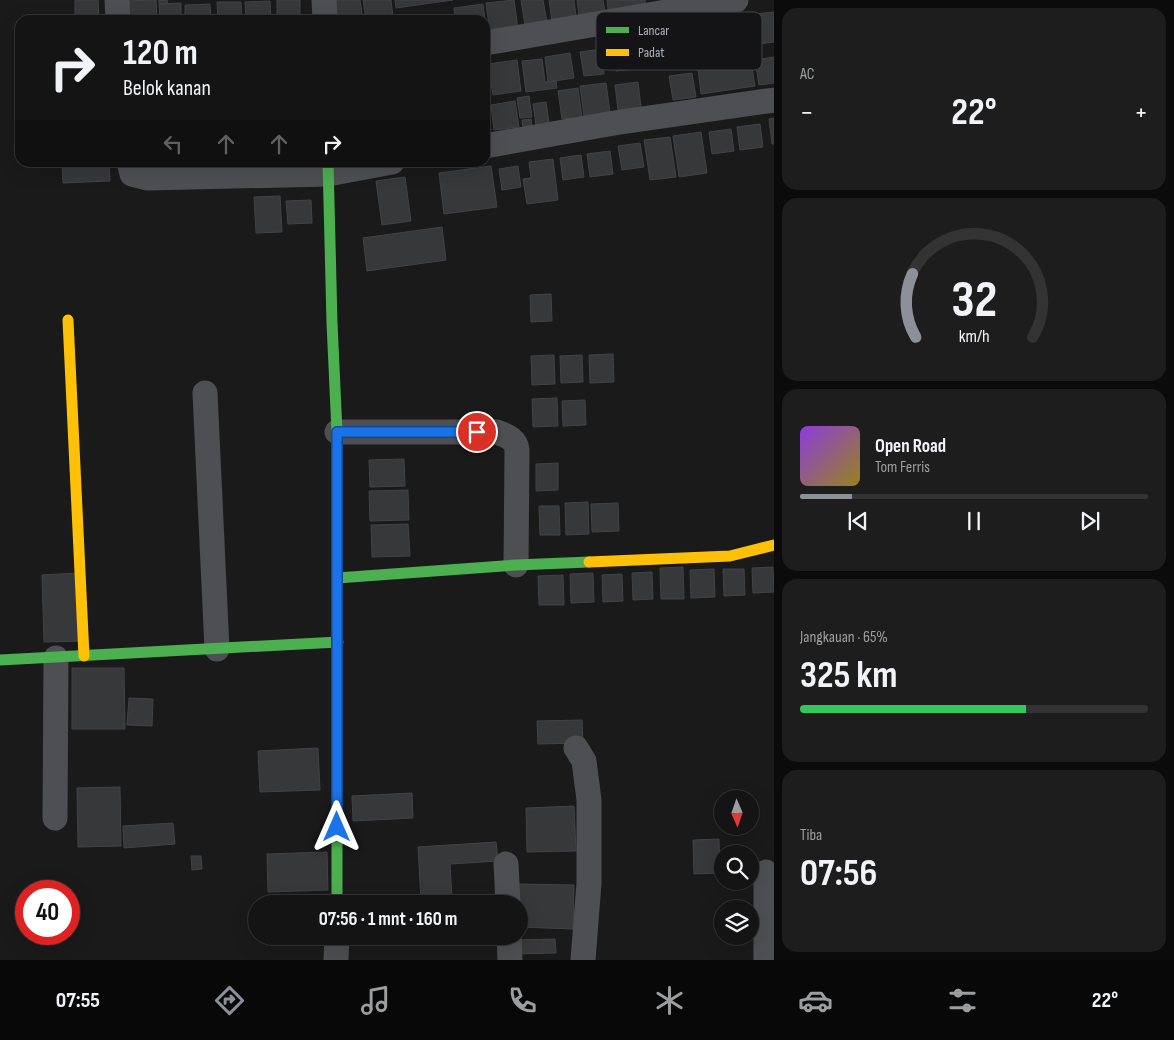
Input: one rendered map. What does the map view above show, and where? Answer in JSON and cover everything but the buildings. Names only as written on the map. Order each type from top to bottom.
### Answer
[{"type":"street","points":[[117,0],[118,15]]},
{"type":"street","points":[[324,0],[325,15]]},
{"type":"street","points":[[629,12],[656,6],[736,0]]},
{"type":"street","points":[[490,43],[596,19]]},
{"type":"street","points":[[490,145],[614,123],[774,100]]},
{"type":"street","points":[[130,167],[132,174],[148,178],[328,168],[337,432],[337,895]]},
{"type":"street","points":[[68,320],[84,656]]},
{"type":"street","points":[[205,393],[217,649]]},
{"type":"street","points":[[337,432],[497,432],[511,439],[516,444],[518,450],[516,566]]},
{"type":"street","points":[[337,578],[516,566],[730,556],[774,545]]},
{"type":"street","points":[[0,660],[338,642]]},
{"type":"street","points":[[55,818],[56,658]]},
{"type":"street","points":[[576,748],[584,761],[589,800],[589,883],[583,960]]},
{"type":"street","points":[[506,864],[508,895]]},
{"type":"street","points":[[766,872],[766,960]]},
{"type":"street","points":[[336,960],[337,945]]},
{"type":"street","points":[[509,945],[510,960]]},
{"type":"traffic: fast","points":[[328,167],[337,432],[337,491]]},
{"type":"traffic: fast","points":[[337,578],[516,565],[589,562]]},
{"type":"traffic: fast","points":[[0,660],[338,642]]},
{"type":"traffic: fast","points":[[337,724],[337,895]]},
{"type":"traffic: slow","points":[[68,320],[84,656]]},
{"type":"traffic: slow","points":[[337,491],[337,724]]},
{"type":"traffic: slow","points":[[589,562],[730,556],[774,545]]},
{"type":"route","points":[[337,827],[337,432],[477,432]]}]
